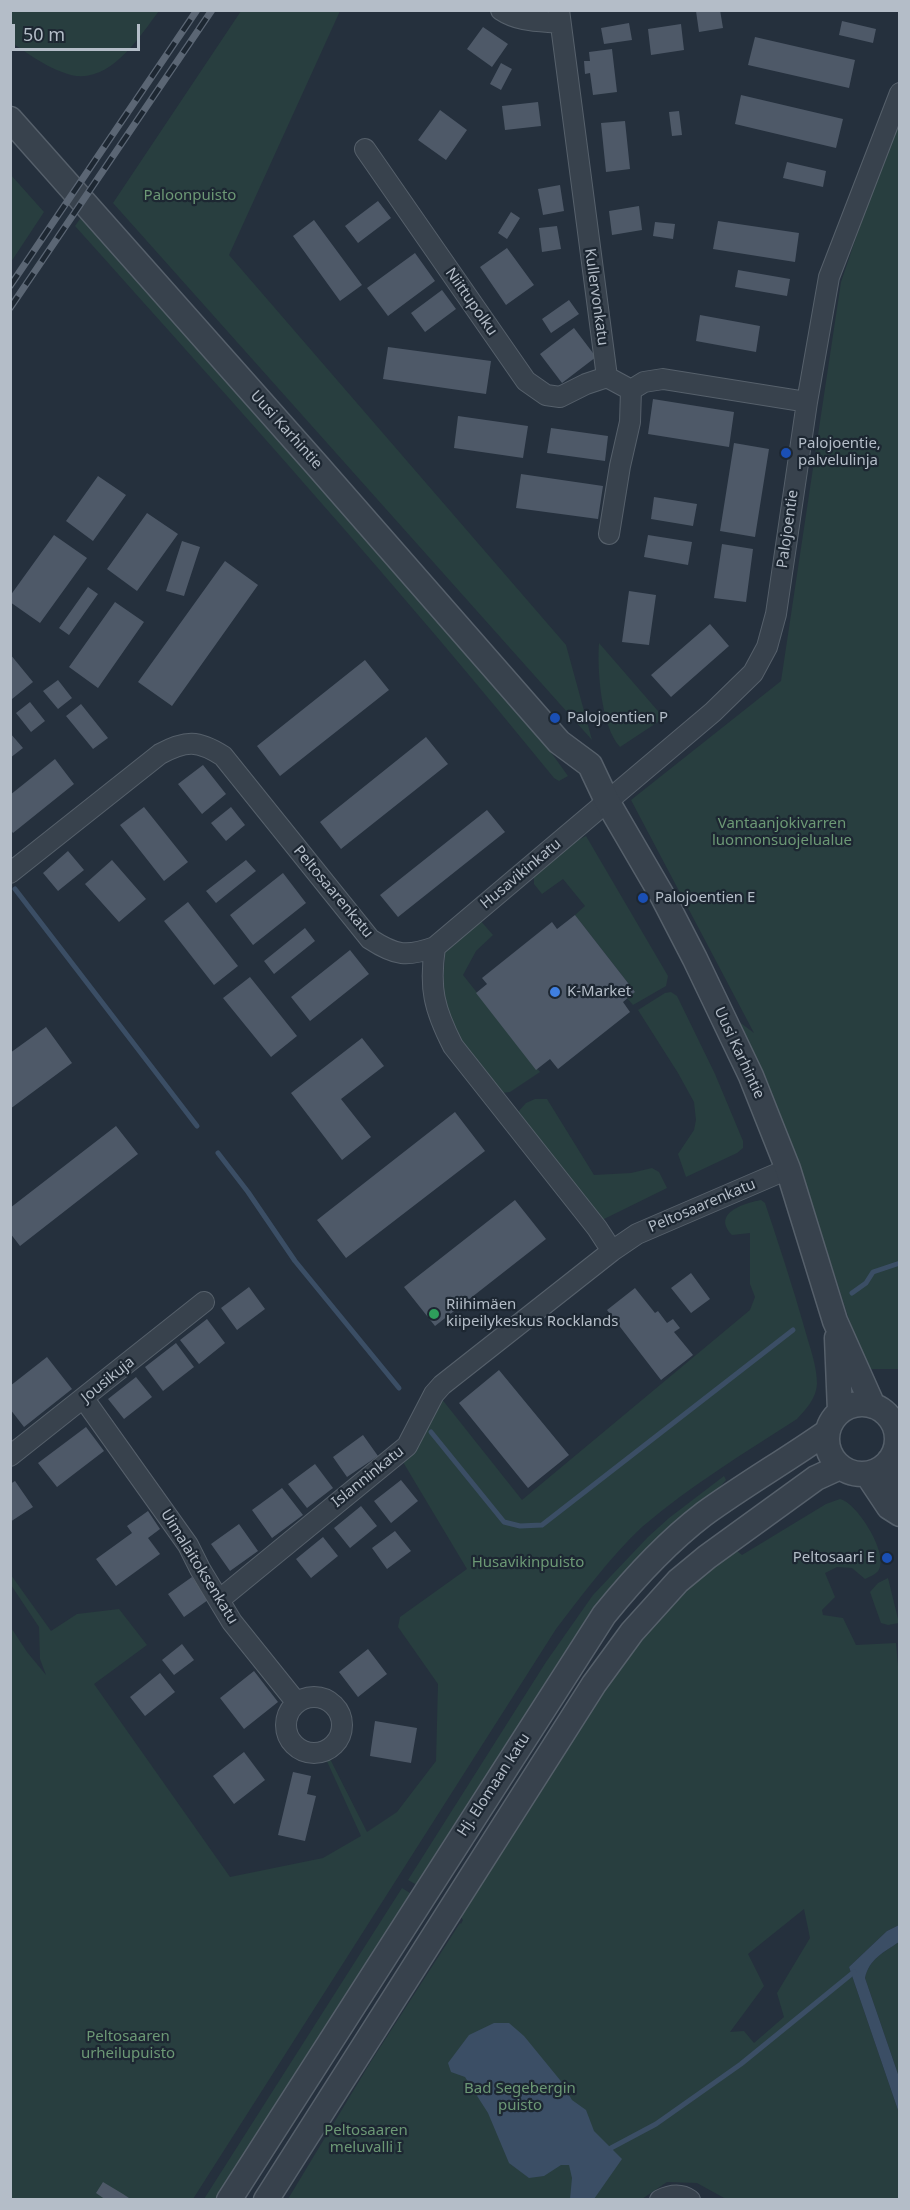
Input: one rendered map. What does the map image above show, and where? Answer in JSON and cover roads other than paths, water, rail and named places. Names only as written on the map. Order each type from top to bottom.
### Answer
[{"type":"street","points":[[501,10],[510,16],[525,20],[559,17]]},
{"type":"street","name":"Kullervonkatu","points":[[559,17],[607,377]]},
{"type":"street","name":"Palojoentie","points":[[607,801],[713,712],[753,673],[767,647],[776,614],[807,402],[829,277],[900,93]]},
{"type":"street","name":"Uusi Karhintie","points":[[10,120],[559,742],[577,777],[607,801],[663,897],[752,1076],[788,1169],[835,1321],[885,1406]]},
{"type":"street","name":"Niittupolku","points":[[364,149],[526,381],[546,395],[560,397],[607,377]]},
{"type":"street","points":[[607,377],[631,390]]},
{"type":"street","points":[[631,390],[644,382],[663,379],[787,401],[807,402]]},
{"type":"street","points":[[609,534],[630,422],[631,390]]},
{"type":"street","name":"Peltosaarenkatu","points":[[10,873],[160,754],[177,745],[193,742],[210,747],[223,756],[370,939],[386,950],[406,955],[417,954],[435,947]]},
{"type":"street","name":"Husavikinkatu","points":[[435,947],[607,801]]},
{"type":"street","points":[[435,947],[432,968],[434,999],[439,1019],[453,1046],[597,1228],[612,1251]]},
{"type":"street","name":"Peltosaarenkatu","points":[[612,1251],[637,1234],[788,1169]]},
{"type":"street","name":"Islanninkatu","points":[[219,1600],[407,1446],[434,1394],[442,1385],[612,1251]]},
{"type":"street","name":"Jousikuja","points":[[10,1456],[204,1302]]},
{"type":"street","name":"Uusi Karhintie","points":[[835,1321],[840,1412]]},
{"type":"street","name":"Uimalaitoksenkatu","points":[[84,1399],[188,1545],[232,1622],[297,1703]]},
{"type":"street","points":[[861,1404],[885,1406],[898,1432],[894,1453],[889,1461],[875,1472],[867,1474],[848,1472],[840,1467],[828,1451],[827,1432],[831,1420],[850,1406],[861,1404]]},
{"type":"street","name":"Hj. Elomaan katu","points":[[229,2199],[604,1615],[665,1546],[705,1514],[827,1432]]},
{"type":"street","points":[[889,1461],[900,1488]]},
{"type":"street","name":"Hj. Elomaan katu","points":[[266,2199],[616,1653],[678,1581],[707,1557],[816,1478],[840,1467]]},
{"type":"street","points":[[867,1474],[889,1507],[900,1514]]},
{"type":"street","points":[[660,2199],[684,2195],[690,2199]]},
{"type":"water","points":[[899,1925],[899,1942],[874,1961],[865,1978],[899,2077],[899,2113],[849,1967],[887,1931]]},
{"type":"water","points":[[494,2023],[509,2023],[524,2036],[560,2080],[572,2100],[586,2110],[594,2131],[622,2159],[594,2199],[570,2199],[572,2178],[569,2165],[561,2165],[544,2176],[529,2178],[509,2163],[488,2113],[465,2077],[451,2072],[448,2063],[469,2035]]},
{"type":"waterway","points":[[15,889],[197,1126]]},
{"type":"waterway","points":[[218,1153],[295,1261],[399,1388]]},
{"type":"waterway","points":[[852,1293],[866,1283],[873,1272],[900,1263]]},
{"type":"waterway","points":[[431,1432],[504,1522],[520,1526],[542,1525],[793,1330]]},
{"type":"waterway","points":[[611,2148],[656,2124],[741,2064],[854,1972]]},
{"type":"railway","points":[[10,286],[197,10]]},
{"type":"railway","points":[[10,308],[212,10]]},
{"type":"place","name":"Palojoentie, palvelulinja","points":[[786,453]]},
{"type":"place","name":"Palojoentien P","points":[[555,718]]},
{"type":"place","name":"Palojoentien E","points":[[643,898]]},
{"type":"place","name":"K-Market","points":[[555,992]]},
{"type":"place","name":"Riihimäen kiipeilykeskus Rocklands","points":[[434,1314]]},
{"type":"place","name":"Peltosaari E","points":[[887,1558]]},
{"type":"park label","name":"Paloonpuisto","points":[[190,196]]},
{"type":"park label","name":"Vantaanjokivarren luonnonsuojelualue","points":[[782,832]]},
{"type":"park label","name":"Husavikinpuisto","points":[[528,1563]]},
{"type":"park label","name":"Peltosaaren urheilupuisto","points":[[128,2046]]},
{"type":"park label","name":"Bad Segebergin puisto","points":[[520,2098]]},
{"type":"park label","name":"Peltosaaren meluvalli I","points":[[366,2140]]}]
